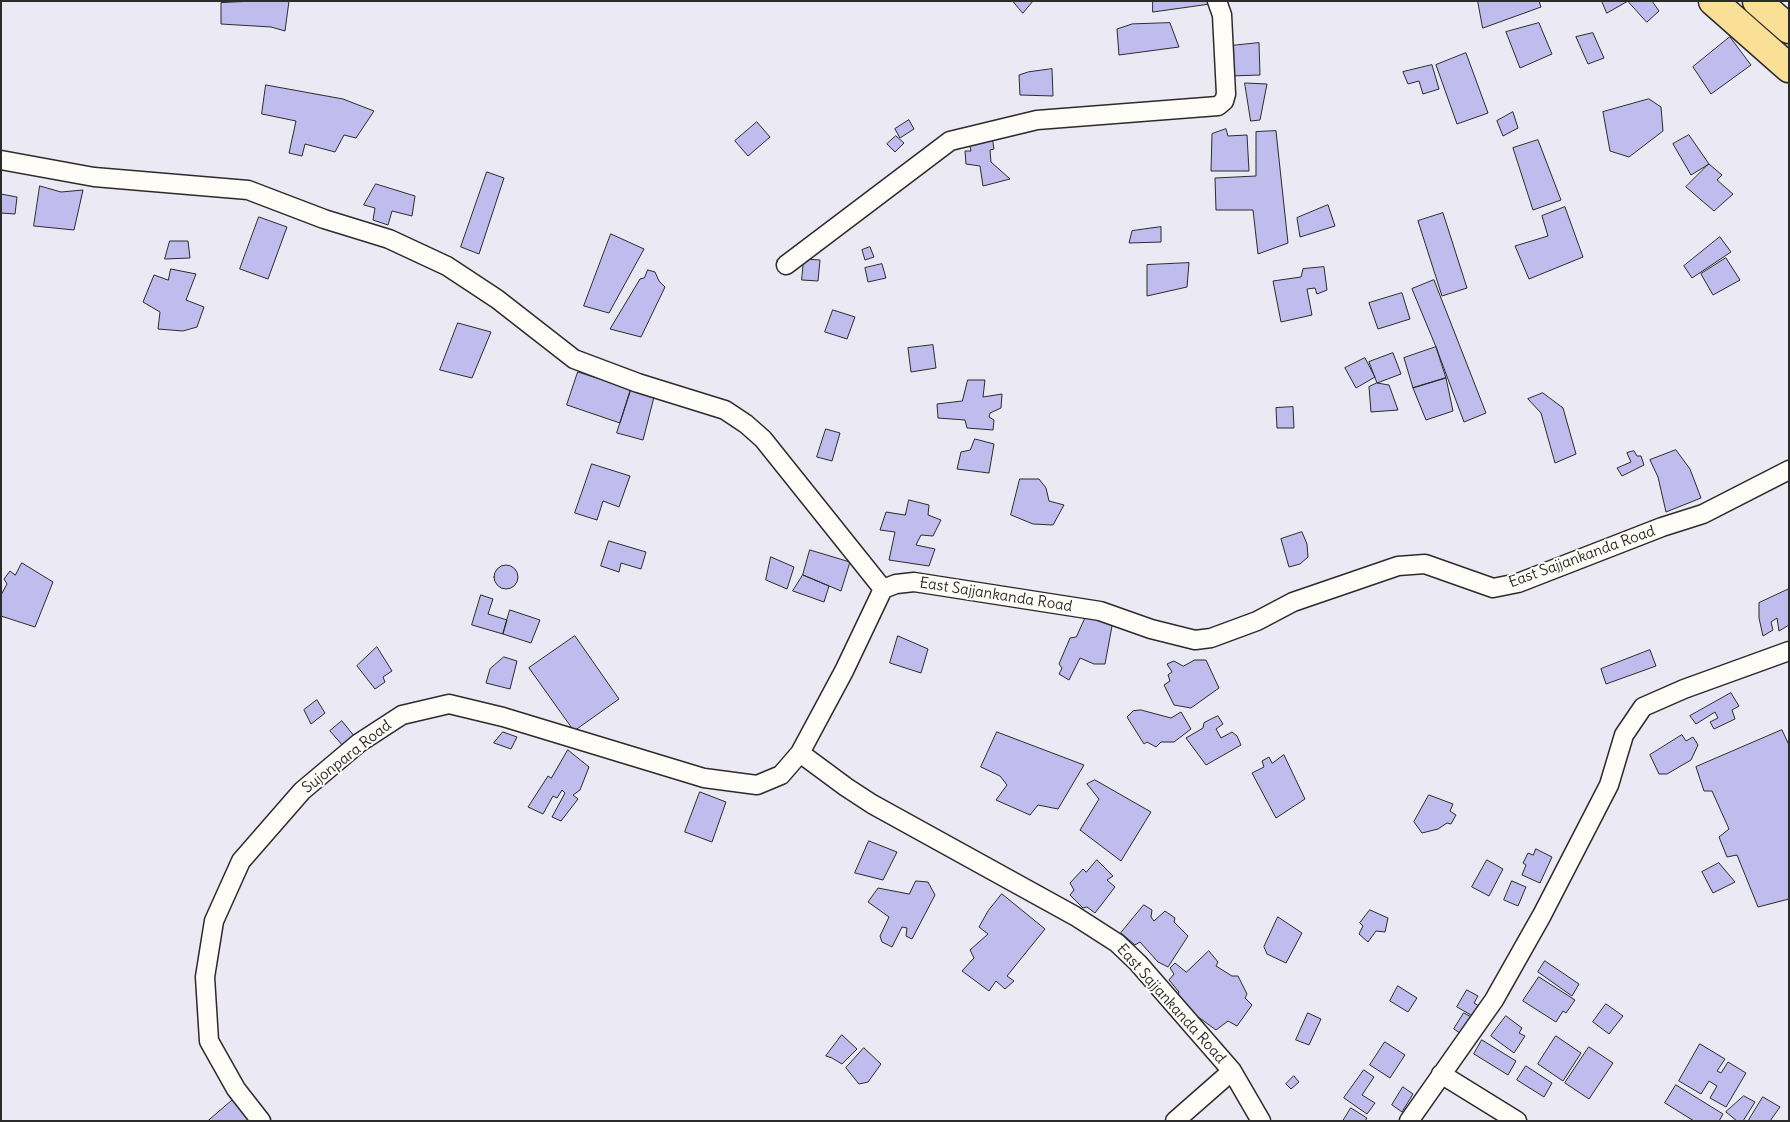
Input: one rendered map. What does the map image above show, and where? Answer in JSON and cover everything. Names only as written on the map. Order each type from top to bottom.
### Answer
[{"type":"main road","points":[[1713,1],[1789,68]]},
{"type":"main road","points":[[1757,1],[1789,29]]},
{"type":"street","points":[[786,265],[950,141],[1037,120],[1218,106],[1224,101],[1226,94],[1222,15],[1217,1]]},
{"type":"street","points":[[1,160],[94,177],[248,190],[324,219],[389,239],[447,266],[497,299],[574,359],[638,383],[725,410],[746,424],[763,439],[884,589],[844,671],[800,753]]},
{"type":"street","name":"East Sajjankanda Road","points":[[884,589],[896,584],[914,582],[1031,599],[1100,611],[1151,629],[1195,640],[1211,638],[1257,621],[1293,602],[1398,566],[1425,564],[1493,588],[1518,583],[1662,527],[1703,514],[1789,470]]},
{"type":"street","points":[[1409,1121],[1494,1000],[1542,915],[1609,785],[1624,735],[1643,707],[1684,689],[1789,651]]},
{"type":"street","name":"Sujonpara Road","points":[[261,1121],[236,1089],[209,1041],[205,977],[214,921],[241,861],[302,791],[359,743],[402,714],[449,704],[503,717],[704,778],[757,785],[781,775],[800,753]]},
{"type":"street","name":"East Sajjankanda Road","points":[[800,753],[872,804],[1075,916],[1118,943],[1138,963],[1232,1071],[1261,1121]]},
{"type":"street","points":[[1175,1121],[1232,1071]]},
{"type":"street","points":[[1441,1074],[1517,1121]]},
{"type":"building","points":[[289,1],[285,31],[271,27],[221,24],[221,3]]},
{"type":"building","points":[[1013,1],[1033,1],[1023,13]]},
{"type":"building","points":[[1153,1],[1210,1],[1210,4],[1153,12]]},
{"type":"building","points":[[1478,1],[1539,1],[1541,7],[1483,28]]},
{"type":"building","points":[[1602,1],[1628,1],[1607,13]]},
{"type":"building","points":[[1628,1],[1652,1],[1659,11],[1647,22]]},
{"type":"building","points":[[1170,23],[1179,47],[1119,55],[1117,29],[1132,24]]},
{"type":"building","points":[[1539,23],[1552,54],[1520,68],[1506,32]]},
{"type":"building","points":[[1593,33],[1604,58],[1588,64],[1576,37]]},
{"type":"building","points":[[1730,37],[1751,65],[1711,94],[1693,67]]},
{"type":"building","points":[[1259,43],[1260,75],[1230,76],[1230,46]]},
{"type":"building","points":[[1466,53],[1488,113],[1457,124],[1436,65]]},
{"type":"building","points":[[1432,65],[1439,89],[1423,94],[1419,81],[1408,84],[1403,72]]},
{"type":"building","points":[[1052,69],[1053,96],[1020,95],[1019,75]]},
{"type":"building","points":[[1245,83],[1267,84],[1260,120],[1251,121]]},
{"type":"building","points":[[266,85],[343,99],[374,111],[356,138],[344,135],[335,152],[305,144],[302,156],[289,153],[296,121],[262,114]]},
{"type":"building","points":[[1649,99],[1661,107],[1663,131],[1629,157],[1610,151],[1603,112]]},
{"type":"building","points":[[1513,112],[1518,128],[1503,136],[1497,121]]},
{"type":"building","points":[[909,120],[914,129],[900,138],[895,129]]},
{"type":"building","points":[[757,122],[770,137],[748,156],[735,141]]},
{"type":"building","points":[[1226,129],[1228,136],[1247,135],[1249,171],[1211,171],[1212,134]]},
{"type":"building","points":[[1276,131],[1288,243],[1258,254],[1253,210],[1216,210],[1215,178],[1256,176],[1256,132]]},
{"type":"building","points":[[1689,135],[1709,164],[1691,175],[1673,144]]},
{"type":"building","points":[[896,136],[904,143],[895,152],[887,144]]},
{"type":"building","points":[[992,137],[994,149],[990,150],[991,162],[1010,179],[983,186],[980,166],[966,164],[965,151],[971,151],[969,142]]},
{"type":"building","points":[[1538,140],[1561,200],[1533,210],[1513,148]]},
{"type":"building","points":[[1709,164],[1722,175],[1717,180],[1733,194],[1714,211],[1686,187]]},
{"type":"building","points":[[487,172],[504,178],[479,254],[461,247]]},
{"type":"building","points":[[376,184],[415,196],[412,216],[392,211],[388,225],[373,220],[375,208],[364,205]]},
{"type":"building","points":[[40,186],[61,192],[83,190],[74,230],[34,226]]},
{"type":"building","points":[[1,194],[17,197],[15,214],[1,213]]},
{"type":"building","points":[[1328,205],[1335,226],[1300,237],[1297,218]]},
{"type":"building","points":[[1565,207],[1583,257],[1529,279],[1515,246],[1548,236],[1542,216]]},
{"type":"building","points":[[1443,213],[1467,288],[1442,296],[1418,221]]},
{"type":"building","points":[[259,217],[287,227],[268,279],[240,269]]},
{"type":"building","points":[[1161,227],[1161,242],[1129,243],[1132,231]]},
{"type":"building","points":[[611,234],[644,249],[609,313],[584,306]]},
{"type":"building","points":[[1720,237],[1731,252],[1692,278],[1684,266]]},
{"type":"building","points":[[170,241],[188,241],[190,258],[165,259]]},
{"type":"building","points":[[870,247],[874,257],[865,260],[862,250]]},
{"type":"building","points":[[1726,258],[1740,280],[1713,295],[1701,274]]},
{"type":"building","points":[[804,259],[820,260],[818,281],[802,280]]},
{"type":"building","points":[[1189,263],[1187,287],[1147,296],[1147,265]]},
{"type":"building","points":[[882,264],[886,278],[868,282],[865,268]]},
{"type":"building","points":[[1324,267],[1327,290],[1317,294],[1315,288],[1307,289],[1312,315],[1281,322],[1273,281],[1301,277],[1303,269]]},
{"type":"building","points":[[171,269],[196,274],[186,300],[204,307],[197,327],[183,331],[158,329],[160,312],[143,302],[154,275],[168,280]]},
{"type":"building","points":[[648,270],[655,272],[659,281],[665,287],[641,337],[610,329],[640,279],[644,278]]},
{"type":"building","points":[[1434,280],[1486,413],[1464,422],[1412,289]]},
{"type":"building","points":[[1402,293],[1410,319],[1378,329],[1369,303]]},
{"type":"building","points":[[833,310],[855,317],[847,339],[825,332]]},
{"type":"building","points":[[458,323],[491,332],[472,378],[440,370]]},
{"type":"building","points":[[933,345],[936,368],[911,372],[908,348]]},
{"type":"building","points":[[1436,347],[1446,378],[1413,388],[1404,358]]},
{"type":"building","points":[[1393,353],[1401,374],[1377,383],[1369,362]]},
{"type":"building","points":[[1365,358],[1375,377],[1356,388],[1345,368]]},
{"type":"building","points":[[578,372],[631,389],[620,423],[567,405]]},
{"type":"building","points":[[1446,378],[1453,411],[1426,420],[1413,388]]},
{"type":"building","points":[[968,380],[985,380],[983,397],[1002,394],[1001,408],[990,413],[989,417],[994,420],[993,430],[967,428],[965,420],[938,418],[937,404],[962,401]]},
{"type":"building","points":[[1377,383],[1389,385],[1398,410],[1371,412],[1369,387]]},
{"type":"building","points":[[631,389],[654,397],[643,440],[617,433]]},
{"type":"building","points":[[1543,393],[1563,408],[1576,454],[1555,463],[1541,413],[1528,399]]},
{"type":"building","points":[[1293,407],[1294,428],[1277,428],[1276,408]]},
{"type":"building","points":[[826,429],[840,433],[832,461],[817,457]]},
{"type":"building","points":[[975,439],[994,444],[989,473],[957,469],[961,452],[970,450]]},
{"type":"building","points":[[1676,450],[1690,469],[1701,498],[1666,512],[1658,477],[1650,460]]},
{"type":"building","points":[[1634,451],[1637,456],[1641,456],[1644,465],[1622,476],[1617,468],[1631,462],[1627,453]]},
{"type":"building","points":[[592,464],[630,476],[619,507],[603,501],[597,520],[575,513]]},
{"type":"building","points":[[1020,479],[1039,479],[1046,488],[1049,501],[1064,505],[1053,525],[1033,524],[1011,515]]},
{"type":"building","points":[[909,500],[929,505],[928,515],[941,520],[933,536],[921,535],[916,545],[935,549],[929,566],[889,560],[895,532],[880,530],[886,512],[905,515]]},
{"type":"building","points":[[1302,532],[1307,544],[1308,557],[1300,564],[1289,567],[1281,539]]},
{"type":"building","points":[[609,541],[646,552],[641,569],[621,563],[619,572],[601,566]]},
{"type":"building","points":[[810,550],[850,562],[841,591],[803,575]]},
{"type":"building","points":[[771,557],[794,567],[787,589],[766,580]]},
{"type":"building","points":[[22,563],[53,582],[35,627],[1,616],[1,595],[7,584],[4,579],[10,571],[15,575]]},
{"type":"building","points":[[506,565],[511,566],[517,572],[517,582],[511,588],[506,589],[501,588],[495,582],[494,577],[495,572],[501,566]]},
{"type":"building","points":[[803,575],[829,586],[824,602],[793,591]]},
{"type":"building","points":[[1789,589],[1789,625],[1779,631],[1777,618],[1771,622],[1773,630],[1763,636],[1759,618],[1759,603]]},
{"type":"building","points":[[481,595],[493,599],[488,614],[507,620],[503,634],[472,625]]},
{"type":"building","points":[[510,610],[540,620],[531,643],[503,634]]},
{"type":"building","points":[[1088,612],[1110,618],[1112,626],[1105,664],[1094,664],[1080,658],[1069,680],[1059,674],[1062,668],[1059,664],[1070,638],[1076,637]]},
{"type":"building","points":[[575,636],[619,699],[574,731],[529,668]]},
{"type":"building","points":[[898,636],[928,649],[921,673],[890,663]]},
{"type":"building","points":[[377,647],[392,671],[383,677],[385,682],[375,689],[357,666]]},
{"type":"building","points":[[1650,650],[1656,666],[1606,684],[1601,669]]},
{"type":"building","points":[[504,657],[517,661],[510,689],[486,683],[490,669]]},
{"type":"building","points":[[1195,660],[1206,660],[1219,688],[1191,708],[1174,705],[1164,685],[1170,681],[1168,675],[1172,672],[1167,664],[1174,661],[1183,666]]},
{"type":"building","points":[[1731,693],[1739,706],[1732,710],[1735,719],[1714,729],[1710,722],[1718,718],[1715,712],[1696,724],[1690,716]]},
{"type":"building","points":[[317,700],[325,713],[311,724],[304,710]]},
{"type":"building","points":[[1141,710],[1171,718],[1181,712],[1191,729],[1174,742],[1161,742],[1156,747],[1147,742],[1144,744],[1127,717],[1133,711]]},
{"type":"building","points":[[1218,716],[1223,724],[1216,729],[1221,738],[1232,732],[1237,736],[1241,745],[1206,765],[1186,738],[1203,728],[1204,723]]},
{"type":"building","points":[[342,721],[355,737],[344,747],[330,731]]},
{"type":"building","points":[[1782,730],[1789,745],[1789,899],[1758,907],[1737,855],[1727,857],[1719,837],[1729,829],[1712,791],[1704,791],[1696,767]]},
{"type":"building","points":[[503,732],[517,737],[511,749],[494,743]]},
{"type":"building","points":[[997,732],[1084,765],[1058,809],[1038,805],[1030,815],[996,800],[1007,785],[1000,776],[981,767]]},
{"type":"building","points":[[1682,735],[1686,741],[1693,737],[1698,745],[1691,760],[1667,774],[1659,774],[1650,755]]},
{"type":"building","points":[[568,750],[589,767],[580,790],[573,795],[578,799],[561,821],[552,817],[565,793],[562,790],[557,798],[553,796],[543,814],[528,807],[548,776],[551,778]]},
{"type":"building","points":[[1284,755],[1305,799],[1276,818],[1252,773],[1264,767],[1262,761],[1269,757],[1272,763]]},
{"type":"building","points":[[1095,780],[1151,812],[1121,861],[1080,830],[1099,799],[1087,784]]},
{"type":"building","points":[[700,792],[726,802],[712,842],[685,832]]},
{"type":"building","points":[[1429,795],[1453,804],[1450,811],[1456,815],[1451,824],[1447,823],[1438,829],[1422,833],[1414,822]]},
{"type":"building","points":[[869,841],[897,852],[883,880],[855,873]]},
{"type":"building","points":[[1536,849],[1552,857],[1540,883],[1522,875],[1526,865],[1523,863],[1528,853],[1533,855]]},
{"type":"building","points":[[1097,860],[1113,876],[1107,880],[1115,887],[1095,913],[1087,907],[1083,908],[1070,895],[1074,890],[1070,883],[1083,869],[1086,872]]},
{"type":"building","points":[[1487,860],[1503,869],[1489,896],[1472,887]]},
{"type":"building","points":[[1719,863],[1735,882],[1713,893],[1702,872]]},
{"type":"building","points":[[916,881],[928,882],[935,895],[912,939],[906,936],[907,928],[902,927],[892,947],[882,942],[880,936],[889,917],[868,902],[878,888],[909,894]]},
{"type":"building","points":[[1512,881],[1526,887],[1518,906],[1504,900]]},
{"type":"building","points":[[1002,894],[1045,929],[1007,976],[1014,981],[1005,989],[996,981],[989,991],[962,971],[974,958],[970,950],[988,934],[979,927],[988,911]]},
{"type":"building","points":[[1144,905],[1152,910],[1151,917],[1154,921],[1165,911],[1175,918],[1174,922],[1188,936],[1168,967],[1158,962],[1140,942],[1135,945],[1121,933]]},
{"type":"building","points":[[1370,910],[1388,918],[1385,932],[1376,931],[1368,942],[1359,934],[1363,926],[1360,923]]},
{"type":"building","points":[[1278,917],[1302,933],[1286,963],[1267,954],[1264,947]]},
{"type":"building","points":[[1209,951],[1218,962],[1216,966],[1232,976],[1238,976],[1247,994],[1245,998],[1252,1005],[1237,1026],[1228,1021],[1216,1030],[1175,1000],[1179,992],[1169,980],[1174,974],[1170,968],[1175,963],[1186,972]]},
{"type":"building","points":[[1545,961],[1579,984],[1572,996],[1538,972]]},
{"type":"building","points":[[1539,977],[1575,1000],[1566,1013],[1563,1011],[1556,1022],[1523,1001]]},
{"type":"building","points":[[1398,986],[1417,998],[1408,1012],[1390,1001]]},
{"type":"building","points":[[1467,990],[1478,996],[1474,1003],[1484,1009],[1478,1019],[1457,1007]]},
{"type":"building","points":[[1606,1004],[1623,1016],[1609,1034],[1593,1022]]},
{"type":"building","points":[[1308,1013],[1321,1019],[1309,1045],[1296,1040]]},
{"type":"building","points":[[1464,1013],[1475,1019],[1464,1036],[1454,1029]]},
{"type":"building","points":[[1506,1016],[1522,1028],[1519,1033],[1525,1036],[1514,1053],[1491,1036]]},
{"type":"building","points":[[842,1035],[857,1049],[842,1064],[826,1056]]},
{"type":"building","points":[[1556,1036],[1581,1053],[1563,1081],[1538,1064]]},
{"type":"building","points":[[1482,1040],[1516,1061],[1508,1075],[1474,1054]]},
{"type":"building","points":[[1385,1042],[1405,1055],[1390,1078],[1370,1065]]},
{"type":"building","points":[[1700,1044],[1725,1059],[1717,1071],[1721,1073],[1728,1062],[1746,1073],[1726,1107],[1710,1098],[1717,1086],[1709,1081],[1701,1094],[1679,1081]]},
{"type":"building","points":[[1589,1047],[1613,1063],[1589,1099],[1565,1083]]},
{"type":"building","points":[[864,1048],[881,1064],[868,1082],[859,1084],[846,1068]]},
{"type":"building","points":[[1526,1066],[1552,1083],[1544,1097],[1517,1080]]},
{"type":"building","points":[[1364,1070],[1374,1077],[1362,1095],[1375,1103],[1367,1114],[1344,1098]]},
{"type":"building","points":[[1294,1076],[1299,1082],[1291,1089],[1286,1084]]},
{"type":"building","points":[[1676,1085],[1723,1114],[1719,1121],[1694,1121],[1665,1103]]},
{"type":"building","points":[[1403,1087],[1413,1094],[1402,1112],[1392,1105]]},
{"type":"building","points":[[1744,1096],[1755,1102],[1743,1121],[1737,1121],[1726,1112]]},
{"type":"building","points":[[1763,1097],[1780,1107],[1770,1121],[1749,1120]]},
{"type":"building","points":[[235,1098],[254,1121],[208,1121]]},
{"type":"building","points":[[1351,1108],[1367,1118],[1365,1121],[1343,1121]]}]
